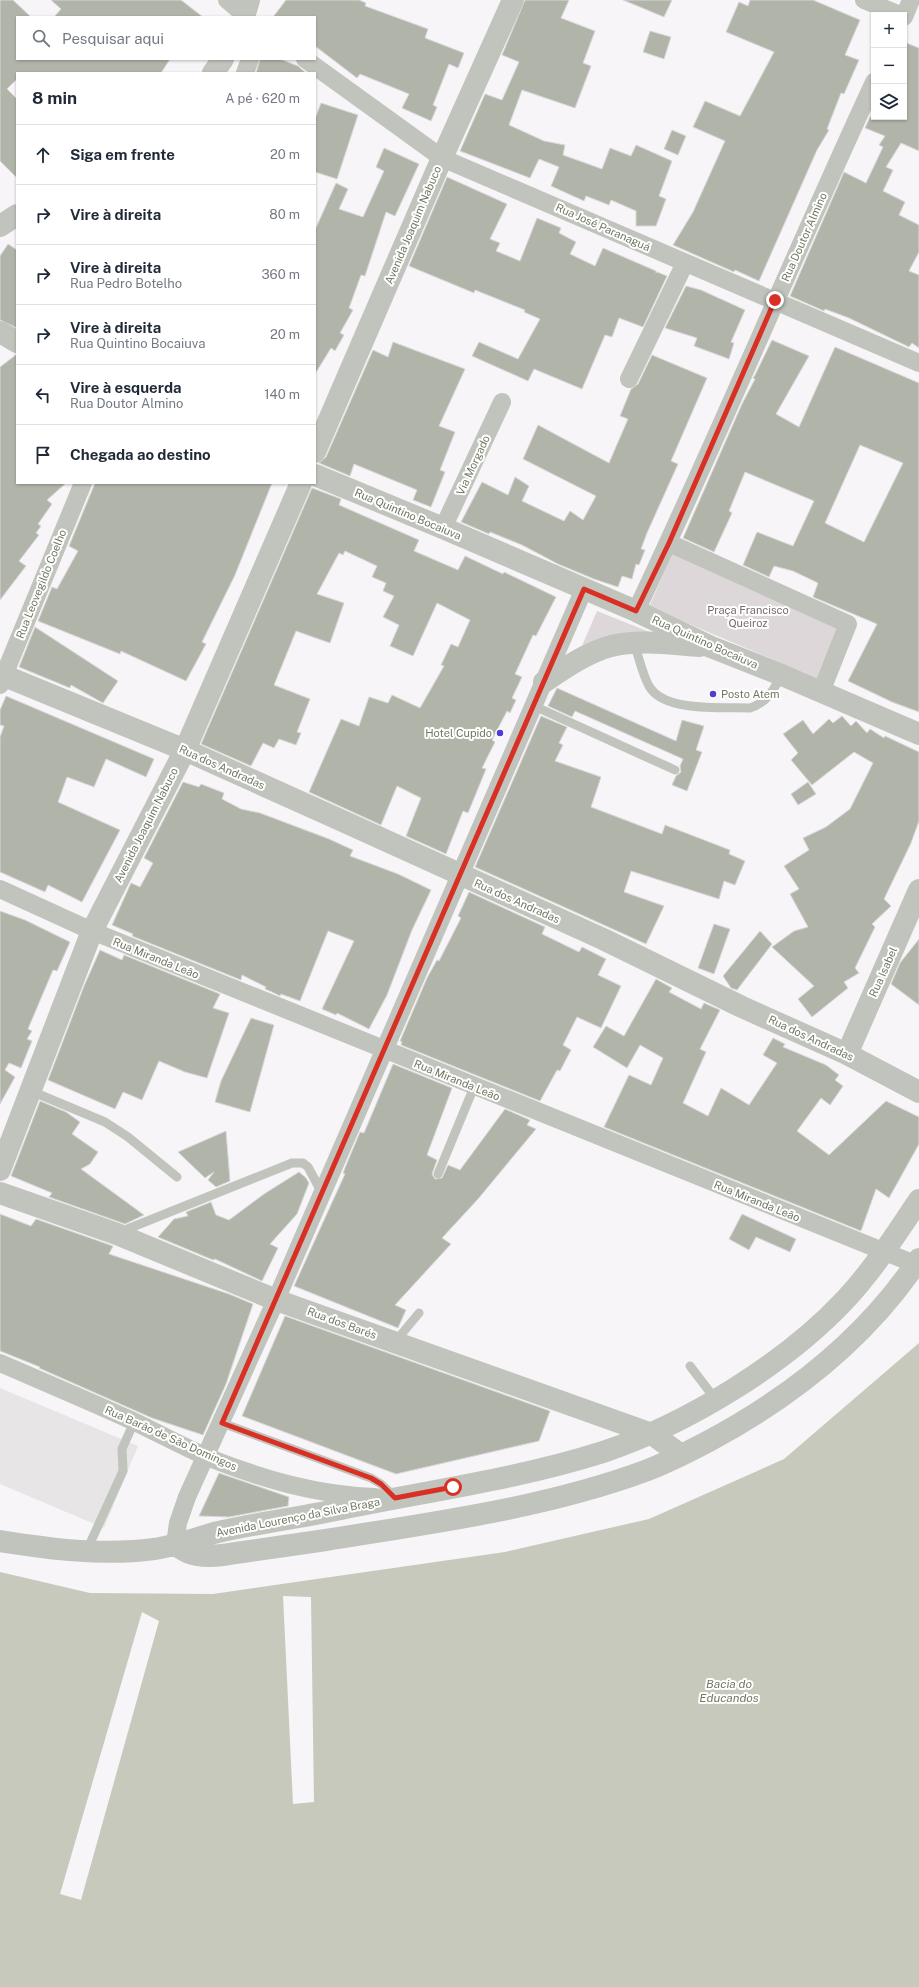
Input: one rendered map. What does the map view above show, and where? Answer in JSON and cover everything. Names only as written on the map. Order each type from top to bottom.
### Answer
[{"type":"street","points":[[227,0],[246,12]]},
{"type":"street","name":"Avenida Joaquim Nabuco","points":[[316,450],[442,158],[513,0]]},
{"type":"street","points":[[864,0],[893,12]]},
{"type":"street","points":[[906,12],[912,0]]},
{"type":"street","points":[[907,18],[919,23]]},
{"type":"street","points":[[214,72],[222,60]]},
{"type":"street","points":[[245,72],[250,60]]},
{"type":"street","name":"Rua José Paranaguá","points":[[306,60],[442,158],[919,363]]},
{"type":"street","name":"Rua Doutor Almino","points":[[636,611],[669,543],[775,300],[873,84]]},
{"type":"street","points":[[0,226],[16,216]]},
{"type":"street","points":[[629,379],[685,263]]},
{"type":"street","name":"Via Morgado","points":[[443,528],[502,402]]},
{"type":"street","name":"Rua Quintino Bocaiuva","points":[[316,475],[636,611],[711,647],[782,675],[919,734]]},
{"type":"street","name":"Rua Leovegildo Coelho","points":[[1,678],[83,484]]},
{"type":"street","name":"Avenida Joaquim Nabuco","points":[[0,1170],[92,931],[185,750],[301,484]]},
{"type":"street","points":[[669,543],[848,624],[821,692]]},
{"type":"street","points":[[175,1544],[182,1510],[276,1300],[584,589]]},
{"type":"street","points":[[544,682],[571,664],[612,646],[634,643],[711,647]]},
{"type":"street","name":"Rua dos Andradas","points":[[1,678],[185,750],[602,939],[742,1007],[847,1054],[919,1092]]},
{"type":"street","name":"Rua Miranda Leão","points":[[0,890],[92,931],[474,1087],[884,1252],[917,1262]]},
{"type":"street","name":"Rua Isabel","points":[[847,1054],[919,890]]},
{"type":"street","name":"Rua dos Barés","points":[[0,1192],[117,1234],[276,1300],[652,1434],[682,1455]]},
{"type":"street","name":"Avenida Lourenço da Silva Braga","points":[[0,1541],[86,1552],[147,1549],[175,1544],[215,1533],[509,1476],[604,1452],[652,1434],[716,1400],[761,1371],[809,1333],[845,1300],[884,1252],[919,1200]]},
{"type":"street","name":"Avenida Lourenço da Silva Braga","points":[[175,1544],[184,1552],[215,1556],[384,1530],[498,1510],[572,1493],[646,1471],[682,1455],[740,1424],[788,1393],[825,1364],[869,1322],[917,1262]]},
{"type":"street","name":"Rua Barão de São Domingos","points":[[0,1363],[134,1422],[207,1457],[300,1489],[358,1496],[395,1498]]},
{"type":"lane","points":[[634,643],[650,688],[657,696],[677,705],[750,708],[760,705],[768,698],[782,675]]},
{"type":"lane","points":[[534,706],[675,770]]},
{"type":"lane","points":[[438,1174],[474,1087]]},
{"type":"lane","points":[[31,1091],[105,1122],[133,1141],[177,1177]]},
{"type":"lane","points":[[117,1234],[292,1163],[303,1163],[308,1167],[322,1193]]},
{"type":"lane","points":[[395,1342],[419,1313]]},
{"type":"lane","points":[[690,1366],[716,1400]]},
{"type":"lane","points":[[86,1552],[123,1471],[122,1449],[134,1422]]},
{"type":"lane","points":[[222,1423],[371,1478],[381,1484],[395,1498]]},
{"type":"shaded area","points":[[0,1388],[138,1446],[104,1528],[0,1484]]},
{"type":"green space","name":"Praça Francisco Queiroz","points":[[673,552],[847,626],[824,681],[649,607]]},
{"type":"green space","points":[[597,611],[652,633],[578,655]]},
{"type":"water","name":"Bacia do Educandos","points":[[919,1343],[919,1987],[0,1987],[0,1572],[90,1593],[213,1594],[505,1552],[649,1519],[784,1459]]},
{"type":"pier","points":[[283,1596],[311,1597],[314,1802],[293,1804]]},
{"type":"pier","points":[[142,1612],[159,1621],[81,1900],[60,1894]]},
{"type":"building","points":[[0,0],[13,0],[30,16],[16,16],[16,60],[169,60],[162,72],[16,72],[16,80],[7,89],[16,98],[16,177],[0,161]]},
{"type":"building","points":[[51,0],[181,0],[202,16],[55,16],[61,9]]},
{"type":"building","points":[[286,0],[359,0],[366,3],[365,6],[428,29],[425,38],[464,53],[458,68],[449,64],[433,105],[437,107],[431,121],[402,108],[409,94],[360,74],[357,78],[316,47],[316,16],[274,16]]},
{"type":"building","points":[[525,0],[569,0],[561,18],[595,31],[583,63],[591,66],[575,108],[522,90],[509,125],[544,141],[565,145],[563,155],[602,169],[610,148],[631,156],[636,145],[672,161],[659,196],[666,199],[656,226],[636,226],[636,211],[611,200],[609,205],[586,196],[584,201],[551,186],[559,167],[539,159],[530,178],[460,151],[485,94],[502,100],[519,62],[502,55]]},
{"type":"building","points":[[623,0],[672,0],[664,17]]},
{"type":"building","points":[[750,0],[813,0],[860,20],[845,55],[859,60],[844,94],[841,93],[827,129],[829,130],[817,150],[759,281],[735,270],[734,272],[673,245],[693,212],[725,141],[693,127],[705,101],[740,116],[774,52],[726,32],[739,2],[748,6]]},
{"type":"building","points":[[650,31],[671,37],[664,59],[643,52]]},
{"type":"building","points":[[907,43],[919,48],[919,151],[901,143],[886,167],[893,170],[883,191],[905,202],[899,215],[919,225],[919,252],[909,271],[919,275],[919,348],[912,343],[909,347],[849,318],[825,309],[824,311],[790,296],[844,172],[866,183],[883,147],[879,145],[885,136],[865,128],[870,117],[871,120],[907,120]]},
{"type":"building","points":[[260,60],[283,60],[298,66],[305,72],[256,72]]},
{"type":"building","points":[[321,103],[358,115],[337,179],[316,172],[316,116]]},
{"type":"building","points":[[672,130],[686,136],[678,155],[664,149]]},
{"type":"building","points":[[384,148],[419,164],[395,216],[386,212],[365,276],[361,275],[349,308],[353,310],[340,333],[344,335],[335,351],[331,348],[316,372],[316,228],[336,183],[348,189],[339,209],[363,217],[384,171],[376,167]]},
{"type":"building","points":[[447,177],[507,204],[490,239],[500,243],[496,251],[520,261],[537,218],[561,228],[559,233],[576,242],[570,254],[595,266],[603,248],[656,271],[656,273],[657,272],[667,276],[643,327],[619,318],[612,337],[605,335],[582,389],[534,369],[528,381],[472,356],[479,342],[518,359],[540,319],[524,312],[525,310],[475,290],[474,293],[409,266]]},
{"type":"building","points":[[8,244],[16,249],[16,328],[0,320],[0,256]]},
{"type":"building","points":[[686,286],[701,290],[745,310],[731,342],[734,343],[729,359],[694,346],[697,338],[665,328]]},
{"type":"building","points":[[772,340],[809,356],[776,414],[799,427],[835,347],[919,383],[919,712],[892,702],[848,681],[877,624],[813,597],[818,583],[793,571],[774,566],[769,577],[743,565],[757,532],[793,546],[814,501],[745,472],[729,511],[732,513],[714,552],[683,538],[742,404],[755,379],[753,378]],"holes":[[[860,445],[903,463],[864,542],[825,523]]]},
{"type":"building","points":[[393,342],[465,369],[439,426],[455,432],[440,470],[445,472],[431,507],[413,500],[417,490],[354,464],[350,476],[319,463],[326,457],[373,350],[388,357]]},
{"type":"building","points":[[16,355],[16,484],[65,484],[47,500],[52,504],[38,524],[41,526],[36,533],[39,535],[19,561],[26,566],[0,600],[0,367]]},
{"type":"building","points":[[652,355],[707,378],[671,461],[678,464],[647,533],[641,549],[645,550],[639,565],[636,564],[632,579],[622,576],[618,587],[594,579],[558,564],[522,545],[490,532],[489,534],[461,522],[482,482],[508,495],[515,477],[529,486],[522,501],[564,521],[570,511],[583,520],[596,496],[523,459],[538,425],[609,463],[628,419],[620,416],[631,389],[638,384]]},
{"type":"building","points":[[95,484],[272,484],[235,575],[202,642],[206,644],[186,681],[121,651],[120,654],[38,621],[52,587],[57,589],[78,551],[69,546]]},
{"type":"building","points":[[312,488],[341,499],[339,505],[419,540],[414,551],[458,570],[465,556],[503,574],[504,572],[556,597],[536,636],[533,635],[515,674],[522,677],[512,698],[516,700],[510,713],[507,711],[492,740],[495,742],[482,768],[486,769],[468,813],[463,811],[446,854],[406,836],[421,798],[397,786],[381,825],[309,792],[341,719],[359,726],[369,697],[388,703],[392,695],[420,708],[444,666],[441,665],[451,644],[458,647],[470,620],[437,603],[413,656],[390,646],[399,625],[383,617],[394,596],[383,591],[386,583],[372,577],[377,566],[345,551],[343,555],[339,553],[317,594],[344,603],[330,643],[296,631],[274,685],[310,699],[297,732],[301,733],[296,745],[279,739],[274,748],[263,743],[251,766],[201,744]]},
{"type":"building","points":[[35,627],[118,681],[103,703],[71,685],[70,688],[19,667]]},
{"type":"building","points":[[557,688],[676,741],[682,720],[704,726],[696,750],[702,752],[687,791],[672,785],[676,776],[681,772],[680,766],[683,759],[575,711],[572,717],[548,706]]},
{"type":"building","points":[[6,696],[154,759],[146,777],[106,759],[94,787],[67,777],[58,802],[120,830],[82,902],[48,885],[45,892],[0,872],[0,737],[4,726],[0,725],[0,710]]},
{"type":"building","points":[[541,716],[567,727],[559,743],[563,745],[555,761],[601,777],[591,807],[662,834],[665,825],[730,850],[729,854],[745,861],[735,885],[724,881],[719,899],[631,871],[624,892],[664,906],[646,944],[475,867]]},
{"type":"building","points":[[842,716],[851,726],[856,721],[867,733],[870,729],[884,738],[885,736],[919,752],[919,821],[911,843],[884,899],[891,906],[872,924],[875,927],[855,968],[859,973],[844,982],[848,988],[812,1017],[798,999],[814,986],[772,947],[794,931],[808,927],[790,894],[799,889],[784,866],[809,850],[803,838],[826,827],[850,809],[873,763],[854,752],[812,785],[791,760],[798,753],[783,734],[803,720],[813,734],[829,719],[833,723]]},
{"type":"building","points":[[183,782],[199,787],[201,784],[224,793],[222,799],[241,809],[260,813],[329,839],[353,850],[350,856],[398,874],[431,890],[412,930],[387,995],[369,1029],[337,1013],[336,1015],[322,1009],[354,941],[328,931],[300,1001],[281,994],[280,996],[242,975],[241,980],[132,936],[133,934],[112,925],[131,883],[140,887],[153,863],[144,858]]},
{"type":"building","points":[[808,782],[816,794],[798,805],[791,794]]},
{"type":"building","points":[[469,892],[545,927],[542,934],[579,952],[582,947],[606,959],[598,975],[621,986],[601,1028],[577,1017],[563,1045],[571,1050],[560,1071],[557,1070],[540,1101],[401,1045],[402,1042],[400,1041],[427,978],[437,960],[439,961],[461,918],[458,916]]},
{"type":"building","points":[[0,911],[25,920],[70,942],[57,971],[53,970],[28,1029],[32,1031],[27,1039],[32,1041],[21,1068],[9,1063],[5,1070],[15,1077],[0,1104]]},
{"type":"building","points":[[714,924],[730,929],[714,974],[698,968]]},
{"type":"building","points":[[760,931],[772,944],[737,990],[731,988],[723,976]]},
{"type":"building","points":[[919,939],[919,1005],[891,984],[900,963]]},
{"type":"building","points":[[100,950],[122,960],[124,955],[220,994],[213,1008],[229,1013],[207,1078],[185,1072],[159,1061],[142,1100],[123,1092],[115,1109],[48,1080],[84,986]]},
{"type":"building","points":[[656,979],[672,988],[669,992],[701,1009],[704,1003],[720,1010],[700,1049],[706,1052],[683,1103],[708,1116],[721,1088],[749,1105],[777,1063],[763,1055],[773,1038],[785,1044],[783,1047],[826,1065],[839,1075],[835,1080],[843,1086],[830,1105],[821,1098],[797,1131],[829,1155],[886,1101],[919,1117],[919,1144],[889,1198],[876,1189],[861,1231],[604,1127],[629,1075],[651,1085],[663,1058],[640,1045],[627,1068],[593,1047],[606,1026],[624,1036]]},
{"type":"building","points":[[251,1018],[274,1025],[250,1112],[215,1102],[221,1081]]},
{"type":"building","points":[[393,1064],[452,1088],[427,1155],[437,1160],[432,1174],[435,1179],[442,1178],[448,1165],[460,1170],[505,1109],[530,1120],[527,1125],[536,1129],[478,1199],[442,1238],[451,1244],[395,1305],[406,1310],[398,1328],[294,1286],[345,1174],[343,1173],[360,1132],[364,1133]]},
{"type":"building","points":[[40,1101],[66,1112],[80,1122],[72,1134],[98,1152],[90,1164],[81,1169],[144,1215],[125,1224],[49,1197],[52,1193],[11,1176]]},
{"type":"building","points":[[226,1131],[230,1181],[216,1187],[208,1180],[214,1172],[205,1178],[178,1152]]},
{"type":"building","points":[[299,1172],[309,1183],[297,1214],[270,1244],[278,1248],[262,1281],[215,1259],[213,1260],[158,1237],[174,1219],[188,1216],[186,1212],[211,1202],[216,1215],[229,1220],[264,1194]]},
{"type":"building","points":[[0,1214],[31,1226],[36,1219],[113,1246],[109,1254],[229,1294],[253,1304],[226,1384],[203,1435],[152,1418],[39,1368],[40,1367],[0,1351]]},
{"type":"building","points":[[742,1214],[796,1239],[790,1252],[756,1237],[749,1250],[729,1239]]},
{"type":"building","points":[[285,1316],[550,1411],[539,1441],[396,1474],[242,1416]]},
{"type":"building","points":[[219,1473],[289,1497],[288,1506],[229,1517],[199,1516]]},
{"type":"place","name":"Posto Atem","points":[[713,694]]},
{"type":"place","name":"Hotel Cupido","points":[[500,733]]},
{"type":"route","points":[[453,1487],[395,1498],[390,1491],[371,1478],[222,1423],[584,589],[636,611],[669,543],[775,300]]}]
